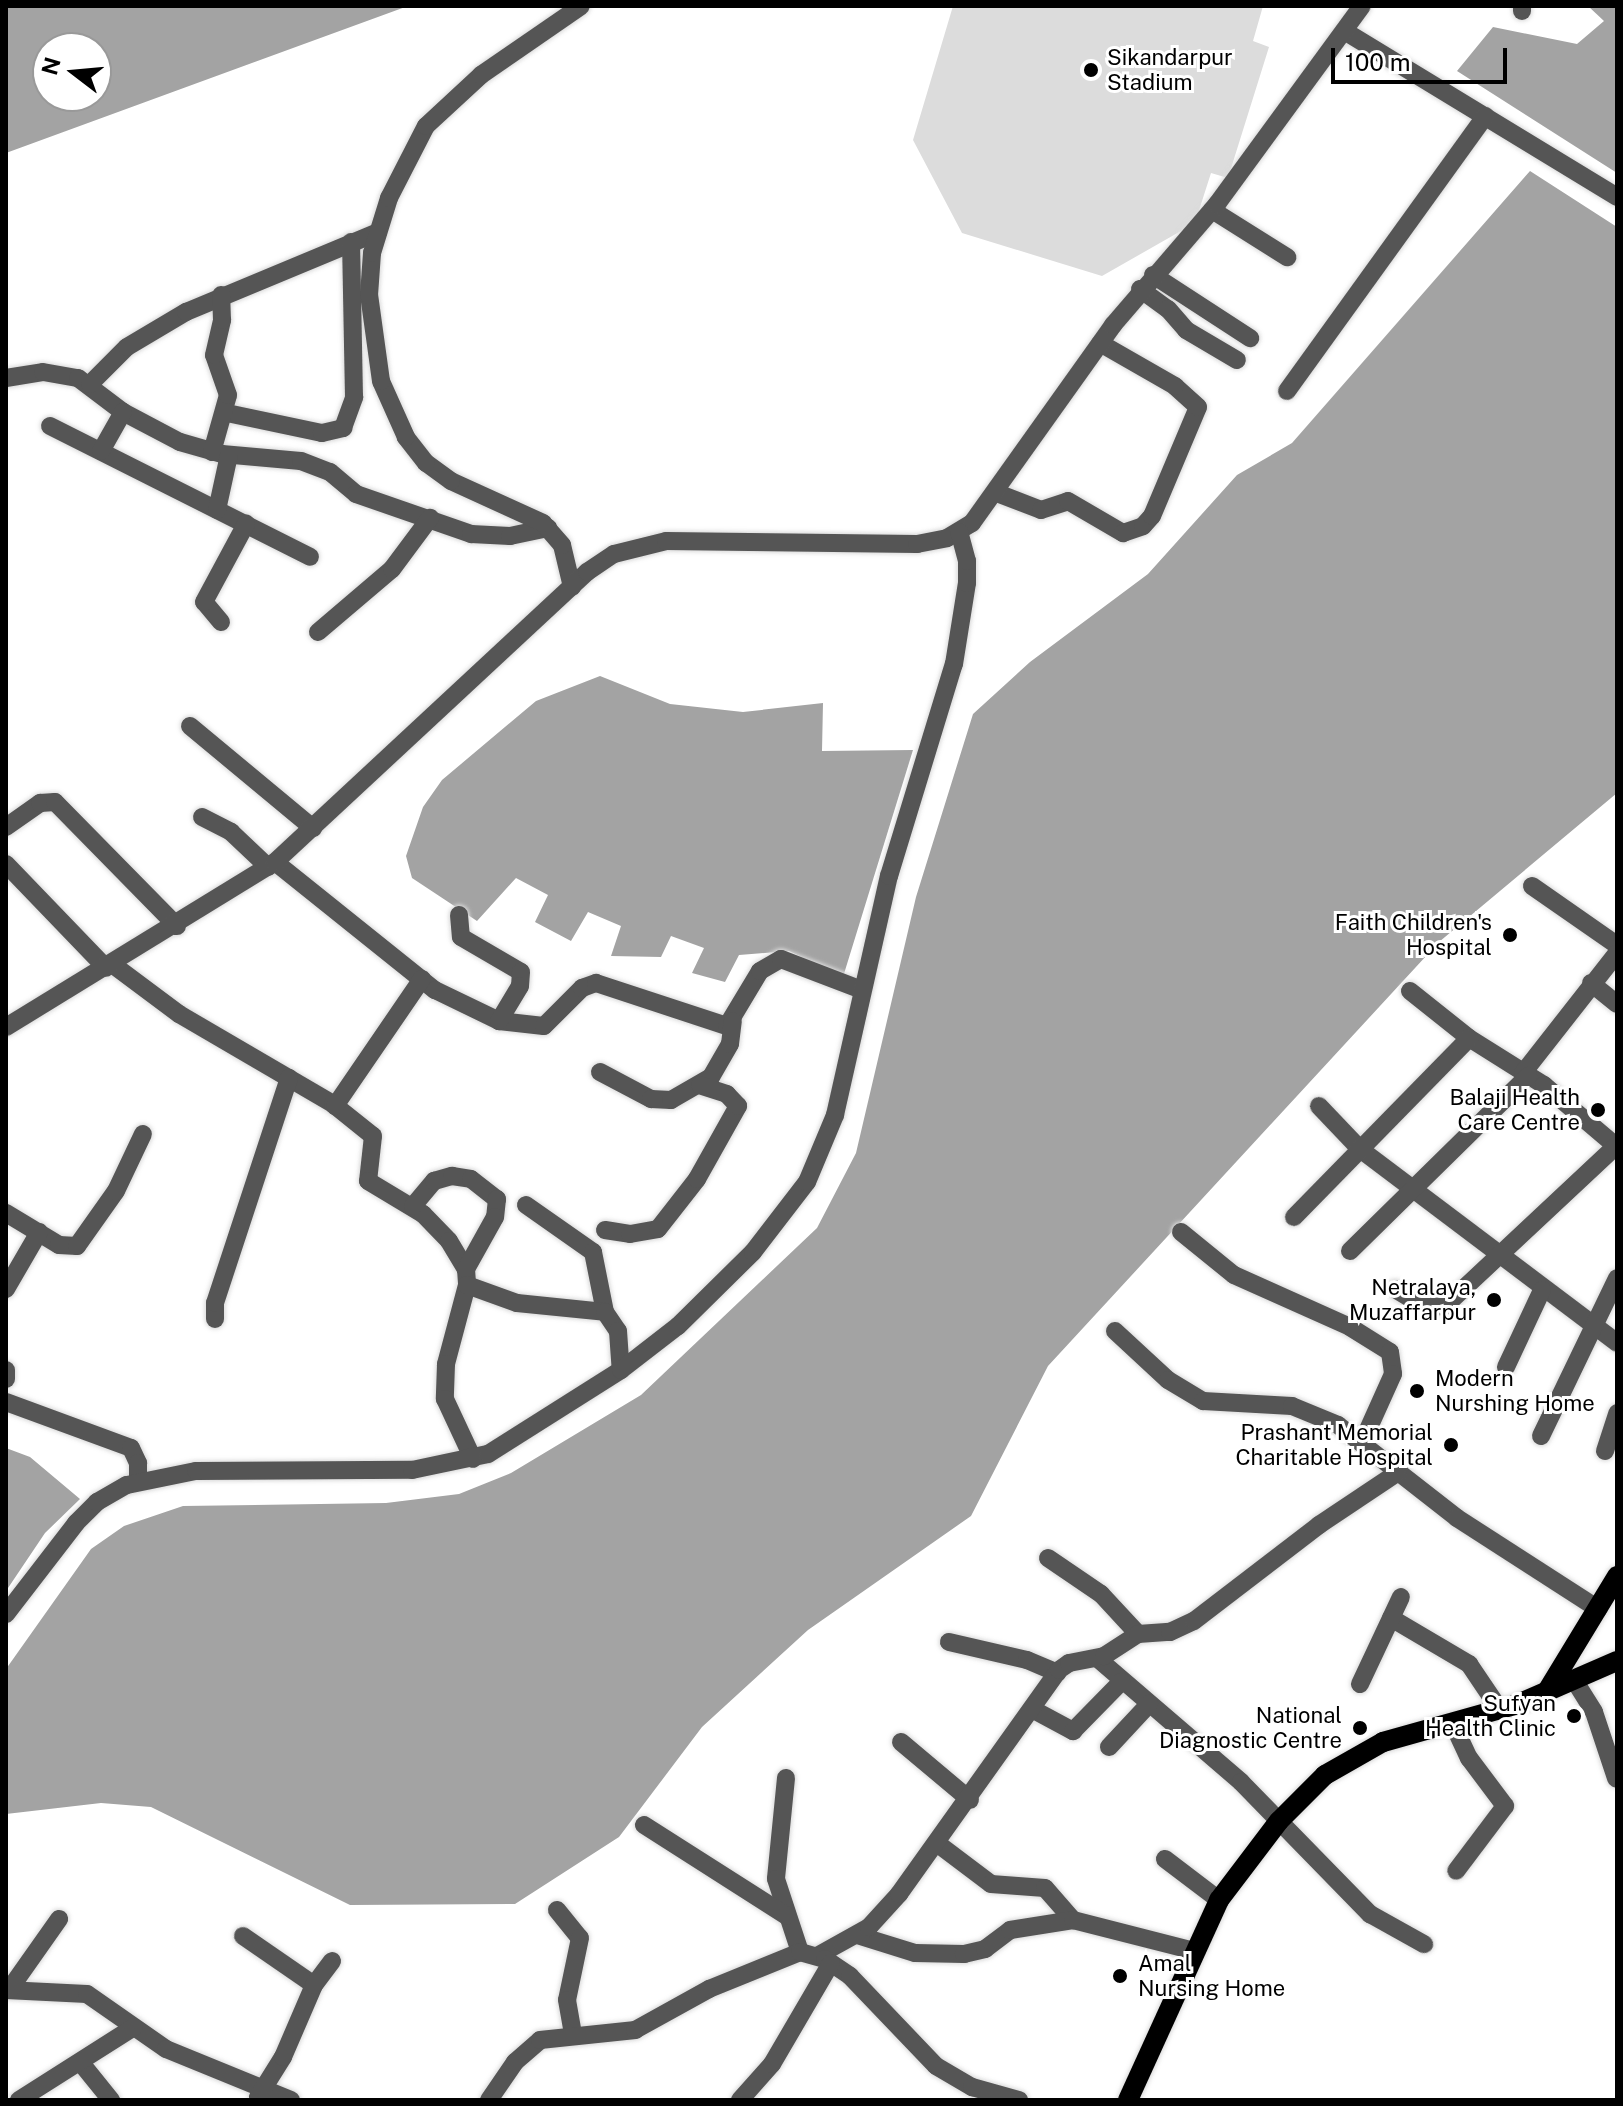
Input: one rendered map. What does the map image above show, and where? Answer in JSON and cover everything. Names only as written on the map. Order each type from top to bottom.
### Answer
[{"type":"main road","points":[[1546,1693],[1617,1576]]},
{"type":"main road","points":[[1128,2100],[1219,1900],[1279,1821],[1325,1775],[1357,1753],[1500,1710],[1576,1683],[1617,1661]]},
{"type":"street","points":[[572,587],[562,545],[548,528],[438,473],[399,425],[387,401],[371,337],[370,275],[378,232],[402,167],[426,126],[481,75],[581,6]]},
{"type":"street","points":[[6,1027],[177,926],[272,864],[572,587],[614,554],[649,543],[917,544],[959,532],[997,493],[1100,343],[1146,282],[1212,210],[1346,32],[1362,6]]},
{"type":"street","points":[[1346,32],[1617,197]]},
{"type":"street","points":[[1287,391],[1485,116]]},
{"type":"street","points":[[1212,210],[1287,257]]},
{"type":"street","points":[[90,384],[127,347],[221,295],[378,232]]},
{"type":"street","points":[[227,413],[322,433],[343,428],[354,397],[351,242]]},
{"type":"street","points":[[1146,282],[1250,338]]},
{"type":"street","points":[[1146,282],[1186,330],[1237,360]]},
{"type":"street","points":[[217,510],[220,454],[227,413],[227,382],[214,355],[221,295]]},
{"type":"street","points":[[997,493],[1041,510],[1068,501],[1123,533],[1137,530],[1152,516],[1198,407],[1175,386],[1100,343]]},
{"type":"street","points":[[6,378],[60,372],[90,384],[123,412],[168,437],[220,454],[301,461],[330,472],[356,494],[486,536],[548,528]]},
{"type":"street","points":[[101,451],[123,412]]},
{"type":"street","points":[[50,426],[310,557]]},
{"type":"street","points":[[318,632],[392,569],[430,518]]},
{"type":"street","points":[[221,622],[204,602],[246,524]]},
{"type":"street","points":[[6,1614],[76,1523],[97,1502],[138,1482],[196,1471],[412,1470],[473,1459],[521,1437],[621,1370],[731,1275],[807,1182],[835,1115],[889,876],[954,664],[967,583],[965,543],[959,532]]},
{"type":"street","points":[[190,726],[313,828]]},
{"type":"street","points":[[6,827],[40,803],[55,802],[177,926]]},
{"type":"street","points":[[202,817],[231,832],[462,1007],[499,1021],[544,1026],[582,988],[596,983],[720,1028],[733,1021]]},
{"type":"street","points":[[6,864],[109,966],[179,1014],[335,1106],[373,1136],[368,1181],[413,1206],[449,1241],[466,1277],[517,1303],[605,1312]]},
{"type":"street","points":[[1532,886],[1617,945]]},
{"type":"street","points":[[459,915],[461,937],[521,972],[520,986],[499,1021]]},
{"type":"street","points":[[1350,1251],[1526,1074],[1591,983],[1617,953]]},
{"type":"street","points":[[600,1072],[662,1102],[700,1085],[725,1056],[733,1021],[760,971],[781,959],[862,990]]},
{"type":"street","points":[[335,1106],[422,979]]},
{"type":"street","points":[[1591,983],[1617,1004]]},
{"type":"street","points":[[1395,1289],[1425,1307],[1445,1306],[1500,1257],[1567,1187],[1616,1146],[1526,1074],[1469,1038],[1410,991]]},
{"type":"street","points":[[1294,1217],[1469,1038]]},
{"type":"street","points":[[215,1319],[215,1303],[289,1078]]},
{"type":"street","points":[[605,1230],[641,1234],[658,1229],[697,1179],[738,1106],[727,1094],[700,1085]]},
{"type":"street","points":[[1319,1106],[1360,1149],[1542,1290],[1617,1343]]},
{"type":"street","points":[[6,1213],[66,1248],[77,1246],[116,1191],[143,1134]]},
{"type":"street","points":[[413,1206],[442,1177],[471,1179],[497,1199],[495,1217],[466,1277],[449,1347],[445,1399],[473,1459]]},
{"type":"street","points":[[526,1205],[593,1252],[605,1312],[618,1331],[621,1370]]},
{"type":"street","points":[[6,1289],[39,1232]]},
{"type":"street","points":[[1181,1232],[1234,1275],[1350,1327],[1390,1352],[1393,1374],[1362,1443]]},
{"type":"street","points":[[1541,1436],[1617,1278]]},
{"type":"street","points":[[1506,1367],[1542,1290]]},
{"type":"street","points":[[1115,1331],[1168,1380],[1203,1401],[1292,1406],[1362,1443],[1397,1473],[1598,1609]]},
{"type":"street","points":[[6,1370],[6,1379]]},
{"type":"street","points":[[6,1402],[131,1448],[138,1463],[138,1482]]},
{"type":"street","points":[[1605,1451],[1617,1413]]},
{"type":"street","points":[[492,2099],[531,2046],[548,2036],[635,2030],[709,1989],[816,1957],[857,1935],[892,1902],[938,1844],[1057,1673],[1069,1663],[1097,1658],[1138,1634],[1170,1632],[1194,1621],[1354,1499],[1397,1473]]},
{"type":"street","points":[[1048,1558],[1101,1594],[1138,1634]]},
{"type":"street","points":[[1360,1684],[1401,1597]]},
{"type":"street","points":[[1391,1618],[1469,1664],[1500,1710]]},
{"type":"street","points":[[949,1642],[1027,1660],[1057,1673]]},
{"type":"street","points":[[1097,1658],[1279,1821],[1370,1914],[1424,1944]]},
{"type":"street","points":[[1032,1709],[1073,1731],[1121,1682]]},
{"type":"street","points":[[1576,1683],[1594,1712],[1616,1778]]},
{"type":"street","points":[[1109,1747],[1149,1704]]},
{"type":"street","points":[[1453,1724],[1469,1758],[1505,1806],[1456,1871]]},
{"type":"street","points":[[901,1742],[970,1800]]},
{"type":"street","points":[[786,1778],[776,1879],[787,1916],[816,1957],[874,1998],[936,2066],[997,2098],[1019,2100]]},
{"type":"street","points":[[644,1825],[787,1916]]},
{"type":"street","points":[[938,1844],[991,1884],[1045,1888],[1073,1920]]},
{"type":"street","points":[[1165,1859],[1219,1900]]},
{"type":"street","points":[[557,1910],[580,1938],[567,2000],[573,2035]]},
{"type":"street","points":[[8,1990],[59,1919]]},
{"type":"street","points":[[857,1935],[915,1953],[956,1955],[985,1949],[1010,1930],[1073,1920],[1195,1951]]},
{"type":"street","points":[[243,1936],[314,1985]]},
{"type":"street","points":[[740,2100],[772,2064],[816,1957]]},
{"type":"street","points":[[260,2095],[283,2057],[314,1985],[332,1961]]},
{"type":"street","points":[[8,1990],[87,1994],[166,2049],[260,2095],[291,2100]]},
{"type":"street","points":[[19,2100],[134,2027]]},
{"type":"street","points":[[81,2063],[111,2100]]},
{"type":"shaded area","points":[[6,6],[408,6],[6,153]]},
{"type":"shaded area","points":[[953,6],[1263,6],[1253,41],[1269,47],[1228,178],[1211,173],[1195,223],[1102,276],[962,233],[913,140]]},
{"type":"shaded area","points":[[1588,6],[1617,6],[1617,173],[1457,71],[1493,27],[1577,44],[1604,21]]},
{"type":"shaded area","points":[[1530,171],[1617,227],[1617,793],[1439,942],[1048,1366],[971,1516],[808,1630],[702,1727],[619,1837],[515,1904],[350,1905],[151,1807],[101,1803],[6,1814],[6,1669],[91,1549],[124,1526],[183,1506],[386,1503],[459,1494],[511,1473],[641,1395],[817,1228],[856,1153],[916,897],[973,714],[1030,662],[1148,574],[1237,475],[1292,443]]},
{"type":"shaded area","points":[[600,676],[670,704],[743,712],[823,703],[822,751],[913,750],[843,977],[789,951],[739,955],[725,982],[692,973],[704,948],[671,936],[661,957],[611,956],[621,926],[588,912],[571,941],[535,922],[548,895],[516,878],[477,921],[412,878],[406,856],[423,807],[442,780],[536,701]]},
{"type":"shaded area","points":[[6,1448],[30,1457],[80,1499],[45,1533],[6,1591]]},
{"type":"place","name":"Sikandarpur Stadium","points":[[1091,70]]},
{"type":"place","name":"Faith Children's Hospital","points":[[1510,935]]},
{"type":"place","name":"Balaji Health Care Centre","points":[[1598,1110]]},
{"type":"place","name":"Netralaya, Muzaffarpur","points":[[1494,1300]]},
{"type":"place","name":"Modern Nurshing Home","points":[[1417,1391]]},
{"type":"place","name":"Prashant Memorial Charitable Hospital","points":[[1451,1445]]},
{"type":"place","name":"Sufyan Health Clinic","points":[[1574,1716]]},
{"type":"place","name":"National Diagnostic Centre","points":[[1360,1728]]},
{"type":"place","name":"Amal Nursing Home","points":[[1120,1976]]}]
